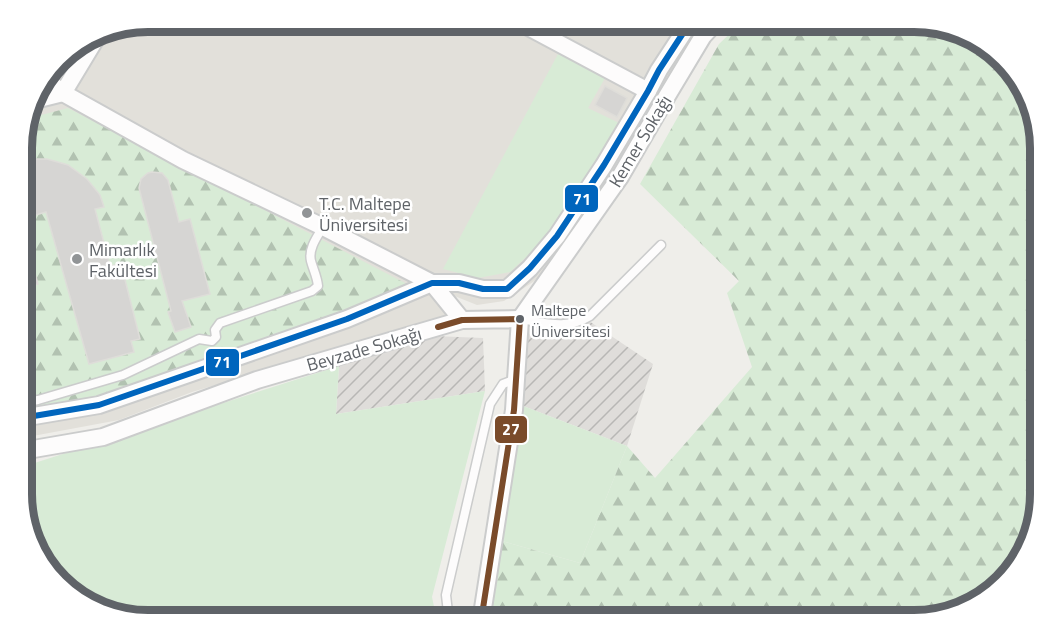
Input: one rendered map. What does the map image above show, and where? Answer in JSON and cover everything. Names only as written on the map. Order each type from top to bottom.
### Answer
[{"type":"street","points":[[537,32],[648,91]]},
{"type":"street","points":[[31,416],[99,405],[347,319],[432,283],[459,283],[483,290],[507,289],[530,268],[557,236],[604,165],[684,32]]},
{"type":"street","name":"Kemer Sokağı","points":[[520,319],[620,177],[666,96],[707,32]]},
{"type":"street","points":[[42,98],[63,93],[92,45]]},
{"type":"street","points":[[51,83],[63,93],[183,160],[432,283],[462,320]]},
{"type":"street","points":[[483,610],[514,410],[520,319]]},
{"type":"street","name":"Beyzade Sokağı","points":[[31,449],[103,436],[257,380],[462,320],[520,319]]},
{"type":"lane","points":[[554,41],[559,32]]},
{"type":"lane","points":[[31,401],[123,375],[199,339],[212,341],[216,337],[215,330],[220,323],[312,291],[318,286],[310,252],[322,227]]},
{"type":"lane","points":[[520,319],[559,325],[582,321],[590,316],[661,245]]},
{"type":"lane","points":[[448,610],[446,595],[490,404],[503,384],[516,379]]},
{"type":"shaded area","name":"T.C. Maltepe Üniversitesi","points":[[132,32],[706,32],[613,180],[551,266],[533,282],[504,301],[477,305],[452,295],[445,316],[192,392],[119,420],[31,436],[32,132],[40,103],[51,83],[71,60],[89,47],[117,35]]},
{"type":"shaded area","points":[[580,315],[653,364],[627,446],[518,404],[523,319]]},
{"type":"shaded area","points":[[434,336],[483,338],[485,391],[336,414],[339,366]]},
{"type":"green space","points":[[732,32],[930,32],[959,40],[985,55],[1002,71],[1019,96],[1030,140],[1030,502],[1027,525],[1022,539],[1007,565],[985,587],[959,602],[922,610],[487,610],[502,541],[580,563],[627,446],[655,478],[752,367],[727,293],[739,281],[640,184],[719,44]]},
{"type":"green space","points":[[558,54],[605,78],[588,108],[619,123],[572,202],[537,247],[510,272],[478,278],[443,269]]},
{"type":"green space","points":[[68,108],[405,283],[406,289],[390,297],[122,392],[31,412],[31,147],[35,117]]},
{"type":"green space","points":[[339,366],[336,414],[485,391],[432,597],[435,610],[132,610],[103,602],[89,595],[65,577],[43,546],[32,510],[31,464]]},
{"type":"green space","points":[[518,404],[627,446],[580,563],[502,541]]},
{"type":"building","points":[[605,86],[627,98],[617,117],[595,105]]},
{"type":"building","name":"Mimarlık Fakültesi","points":[[47,159],[68,165],[87,179],[100,195],[104,207],[95,209],[110,266],[121,264],[140,339],[131,341],[134,352],[89,364],[46,212],[31,216],[31,160]]},
{"type":"building","points":[[152,172],[162,173],[168,180],[179,222],[190,219],[210,294],[182,301],[191,327],[175,332],[168,312],[171,311],[139,188],[141,179]]},
{"type":"building","points":[[31,260],[38,284],[31,286]]},
{"type":"transit line","name":"71","points":[[31,416],[99,405],[347,319],[432,283],[459,283],[483,289],[507,289],[530,268],[557,236],[604,165],[684,32]]},
{"type":"transit line","name":"27","points":[[438,327],[462,320],[520,319],[514,410],[483,610]]},
{"type":"place","name":"T.C. Maltepe Üniversitesi","points":[[307,213]]},
{"type":"place","name":"Mimarlık Fakültesi","points":[[77,259]]},
{"type":"place","name":"Maltepe Üniversitesi","points":[[520,319]]}]
